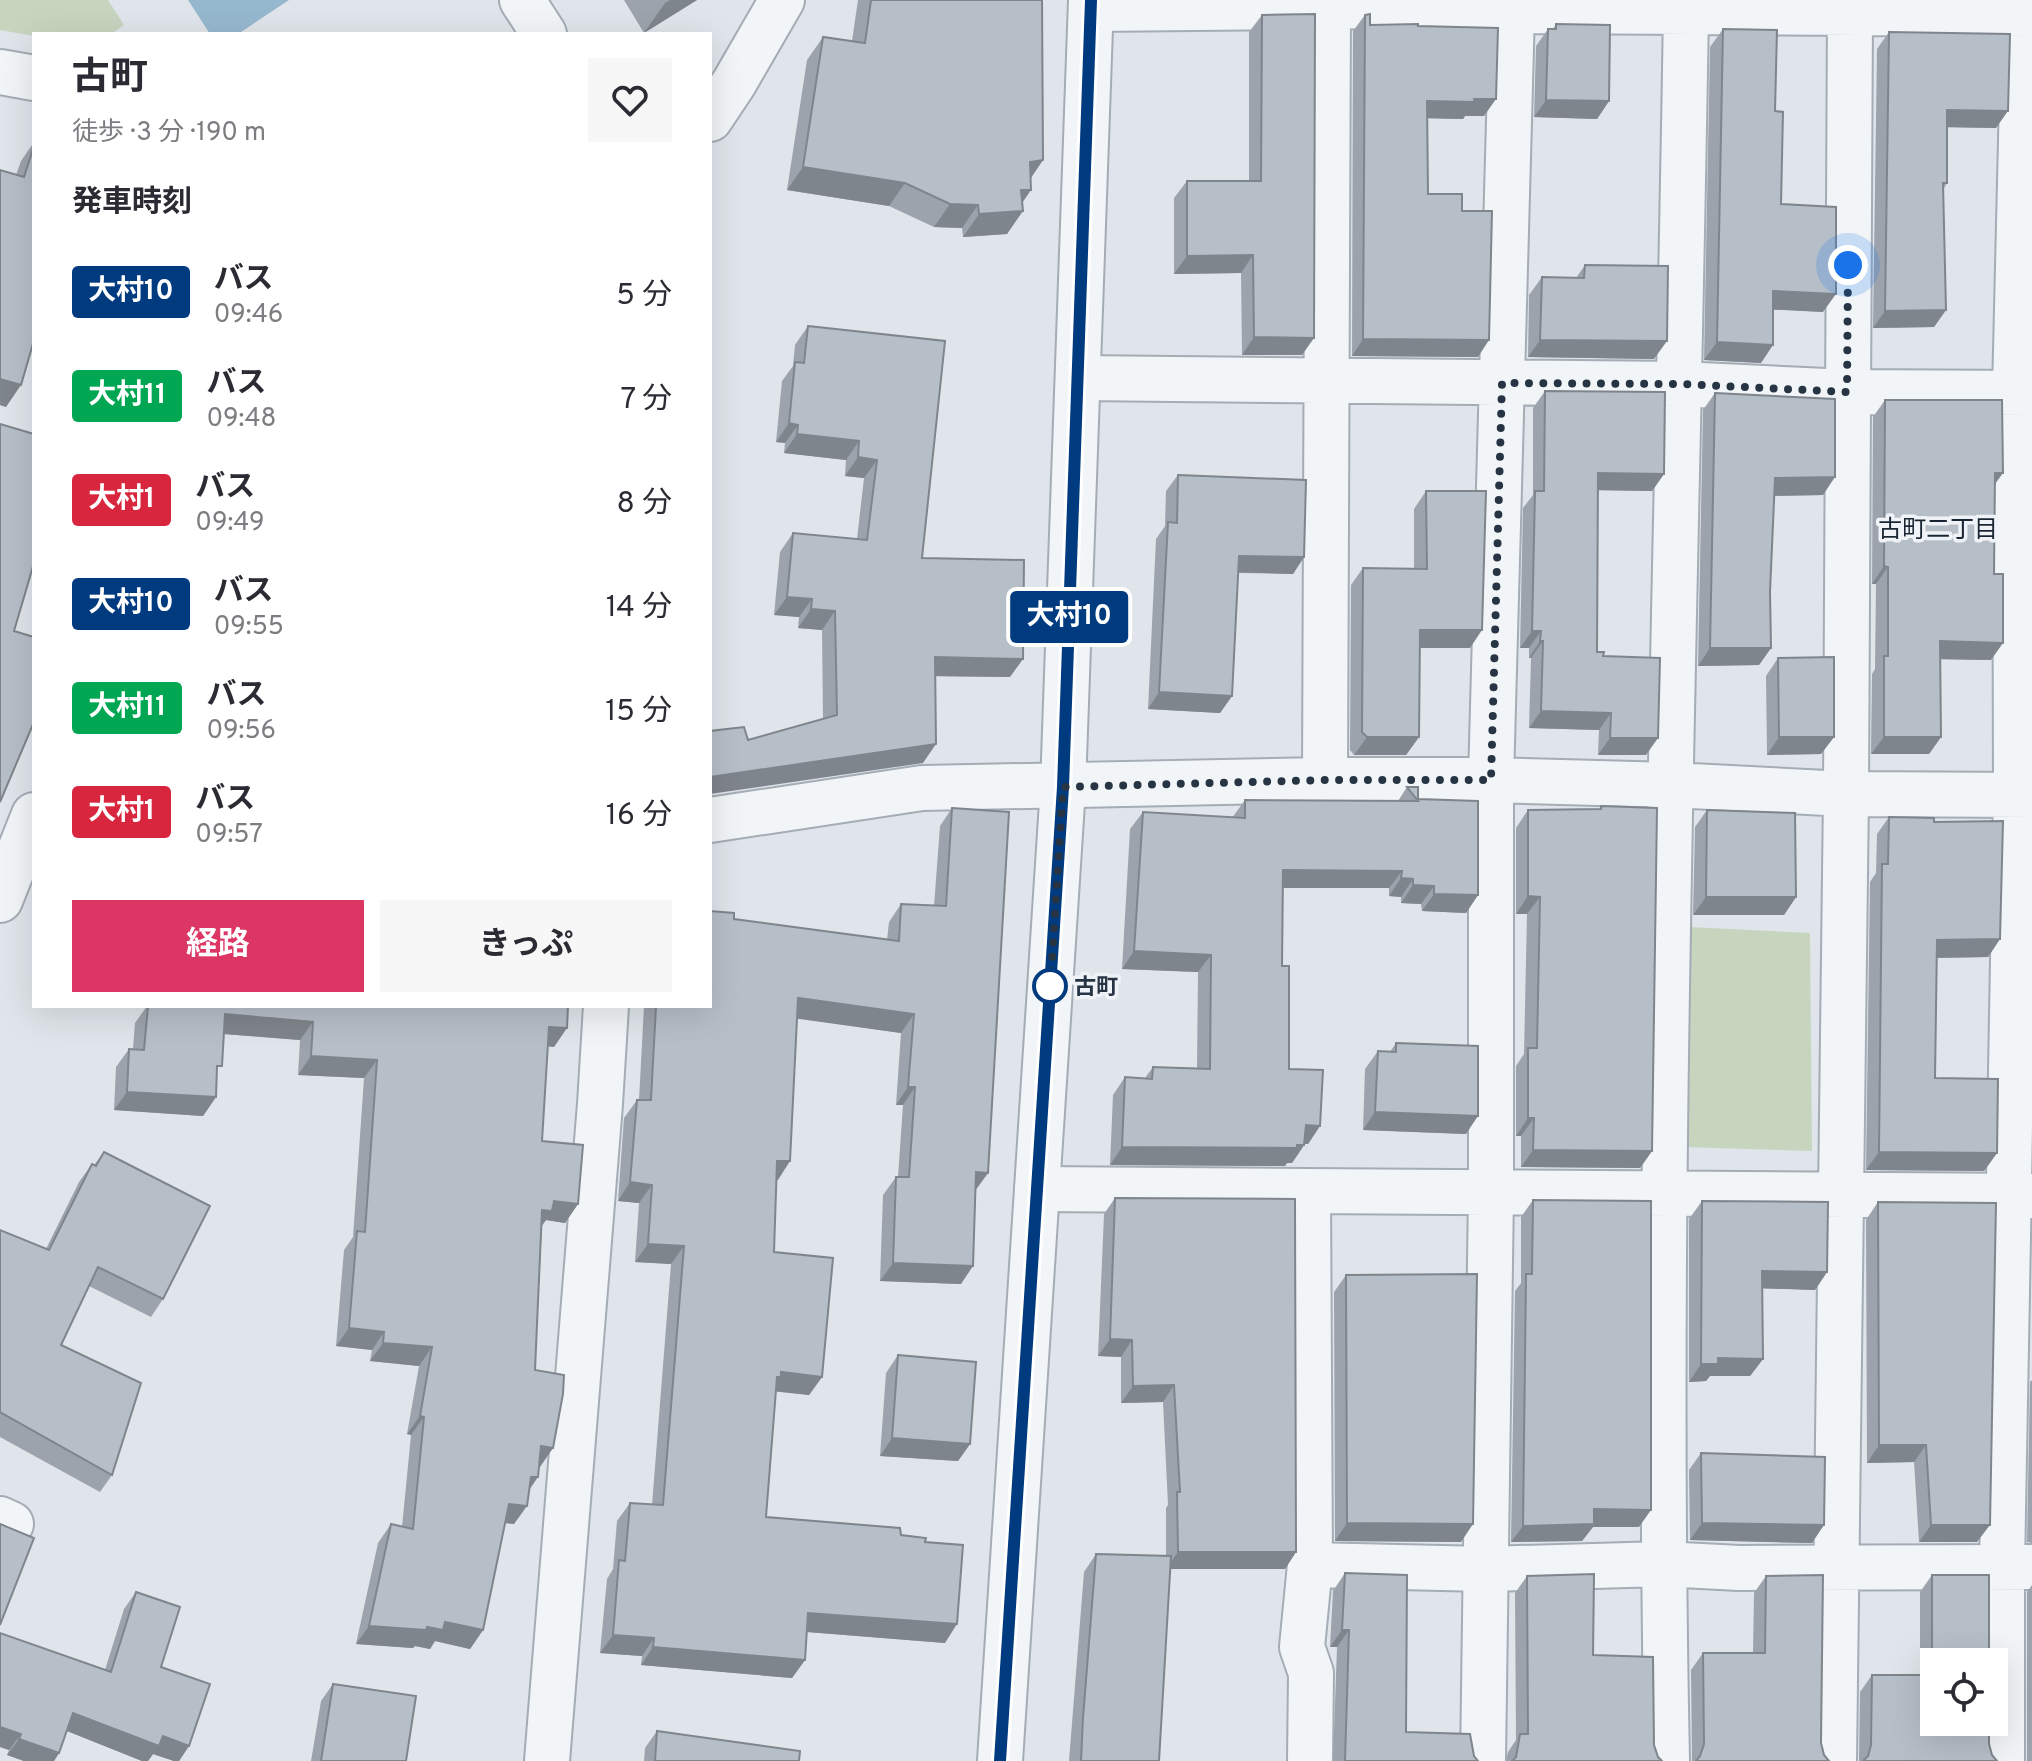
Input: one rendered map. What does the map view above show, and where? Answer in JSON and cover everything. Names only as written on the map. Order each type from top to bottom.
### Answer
[{"type":"street","points":[[522,0],[543,32]]},
{"type":"street","points":[[712,116],[782,0]]},
{"type":"street","points":[[1000,1761],[1063,787],[1091,4],[1328,7],[1390,3],[1512,11],[1621,5],[1686,10],[1832,8],[2021,11],[2024,795],[2017,1567],[2002,1761]]},
{"type":"street","points":[[1325,780],[1328,7]]},
{"type":"street","points":[[1832,8],[1847,392],[1846,794],[1834,1761]]},
{"type":"street","points":[[1667,1761],[1663,1564],[1665,1194],[1686,10]]},
{"type":"street","points":[[1483,1761],[1491,1192],[1491,780],[1512,11]]},
{"type":"street","points":[[0,72],[32,78]]},
{"type":"street","points":[[1078,378],[1680,384],[1847,392],[2024,393]]},
{"type":"street","points":[[712,820],[922,788],[1325,780],[1491,780],[1846,794],[2024,795]]},
{"type":"street","points":[[0,900],[32,820]]},
{"type":"street","points":[[547,1761],[606,1008]]},
{"type":"street","points":[[1037,1189],[2021,1196]]},
{"type":"street","points":[[1308,1192],[1310,1565],[1302,1647],[1311,1673],[1310,1761]]},
{"type":"street","points":[[1310,1565],[1486,1569],[1663,1564],[1739,1568],[2017,1567]]},
{"type":"green space","points":[[0,0],[108,0],[124,25],[114,32],[32,32],[32,36],[0,30]]},
{"type":"green space","points":[[1689,927],[1810,933],[1812,1151],[1683,1147]]},
{"type":"water","points":[[188,0],[289,0],[241,32],[209,32]]},
{"type":"building","points":[[871,0],[1042,0],[1043,160],[1030,162],[1031,190],[1021,190],[1023,211],[979,214],[978,205],[950,204],[905,183],[803,167],[823,37],[865,43]]},
{"type":"building","points":[[1315,14],[1314,338],[1254,337],[1253,255],[1187,256],[1187,181],[1261,181],[1262,15]]},
{"type":"building","points":[[1370,14],[1370,25],[1498,28],[1496,99],[1427,101],[1428,194],[1462,194],[1462,211],[1492,211],[1489,340],[1363,339],[1365,15]]},
{"type":"building","points":[[1556,24],[1610,25],[1609,101],[1546,100],[1548,29],[1556,29]]},
{"type":"building","points":[[1723,29],[1777,30],[1775,111],[1783,112],[1781,204],[1836,207],[1836,294],[1773,291],[1773,345],[1717,342]]},
{"type":"building","points":[[1889,32],[2010,34],[2008,111],[1947,110],[1947,183],[1943,183],[1946,310],[1885,311]]},
{"type":"building","points":[[32,152],[32,347],[21,385],[0,379],[0,170],[24,177]]},
{"type":"building","points":[[1585,265],[1668,266],[1667,341],[1540,340],[1542,277],[1584,278]]},
{"type":"building","points":[[808,326],[945,341],[922,558],[1024,560],[1023,659],[935,657],[936,744],[712,777],[712,731],[744,727],[748,740],[837,715],[835,611],[811,609],[812,599],[787,597],[793,533],[867,540],[877,460],[858,457],[859,441],[797,434],[798,425],[789,423],[795,362],[804,363]]},
{"type":"building","points":[[1545,391],[1665,392],[1664,474],[1598,473],[1597,652],[1604,652],[1603,656],[1660,658],[1658,738],[1610,738],[1611,713],[1541,711],[1543,641],[1540,641],[1541,631],[1532,631],[1535,491],[1544,491]]},
{"type":"building","points":[[1715,393],[1835,399],[1835,477],[1775,478],[1771,648],[1710,648]]},
{"type":"building","points":[[1885,400],[2002,400],[2003,473],[1995,473],[1994,574],[2003,574],[2003,643],[1940,641],[1941,737],[1884,737],[1884,656],[1888,656],[1888,567],[1884,566]]},
{"type":"building","points":[[0,424],[32,433],[32,570],[14,631],[32,636],[32,727],[0,802]]},
{"type":"building","points":[[1178,475],[1306,480],[1304,557],[1239,556],[1232,696],[1159,692],[1168,522],[1177,523]]},
{"type":"building","points":[[1426,491],[1486,491],[1482,630],[1420,630],[1419,737],[1367,737],[1362,732],[1363,568],[1427,569]]},
{"type":"building","points":[[1834,657],[1834,737],[1779,737],[1778,658]]},
{"type":"building","points":[[1407,787],[1418,787],[1418,799],[1478,801],[1478,895],[1434,894],[1434,886],[1413,885],[1413,879],[1401,878],[1402,871],[1283,870],[1282,966],[1289,966],[1289,1069],[1323,1070],[1320,1126],[1306,1125],[1304,1145],[1297,1145],[1297,1148],[1122,1147],[1125,1077],[1152,1079],[1153,1067],[1210,1069],[1211,955],[1134,951],[1143,812],[1245,818],[1245,800],[1418,801]]},
{"type":"building","points":[[1601,806],[1657,808],[1652,1151],[1533,1150],[1534,1118],[1528,1118],[1528,1048],[1537,1048],[1540,897],[1528,896],[1528,810],[1601,809]]},
{"type":"building","points":[[952,808],[1009,812],[988,1173],[976,1172],[973,1266],[893,1263],[896,1177],[909,1177],[915,1087],[908,1087],[914,1014],[798,998],[790,1161],[777,1161],[774,1252],[833,1258],[822,1377],[781,1372],[781,1377],[777,1377],[766,1517],[900,1528],[901,1535],[926,1538],[925,1542],[963,1545],[957,1624],[808,1613],[805,1660],[653,1647],[654,1638],[613,1635],[619,1560],[625,1561],[630,1503],[663,1505],[684,1246],[648,1244],[652,1185],[630,1182],[637,1100],[651,1100],[656,1008],[712,1008],[712,911],[734,913],[734,919],[899,941],[901,904],[946,906]]},
{"type":"building","points":[[1707,810],[1795,813],[1796,897],[1706,897]]},
{"type":"building","points":[[1889,817],[1934,818],[1934,822],[2003,821],[2000,939],[1937,940],[1935,1078],[1998,1079],[1997,1153],[1879,1152],[1882,864],[1888,864]]},
{"type":"building","points":[[148,1008],[568,1008],[567,1028],[549,1027],[542,1141],[583,1145],[578,1204],[554,1201],[552,1211],[542,1210],[535,1370],[564,1375],[563,1394],[553,1448],[541,1446],[538,1477],[531,1477],[527,1506],[509,1504],[483,1630],[445,1622],[443,1630],[369,1626],[391,1524],[413,1529],[424,1417],[420,1416],[432,1347],[383,1343],[384,1332],[349,1328],[357,1231],[365,1232],[377,1060],[311,1056],[313,1022],[225,1014],[222,1066],[217,1066],[216,1097],[127,1092],[129,1049],[144,1050]]},
{"type":"building","points":[[1396,1043],[1478,1046],[1478,1116],[1375,1112],[1378,1051],[1396,1052]]},
{"type":"building","points":[[104,1152],[210,1206],[163,1299],[98,1267],[61,1345],[141,1383],[112,1475],[0,1412],[0,1230],[49,1250],[92,1164],[96,1166]]},
{"type":"building","points":[[1115,1198],[1295,1199],[1296,1552],[1178,1552],[1177,1492],[1180,1492],[1174,1385],[1133,1386],[1132,1340],[1110,1339]]},
{"type":"building","points":[[1533,1200],[1651,1201],[1651,1510],[1594,1509],[1594,1524],[1523,1526],[1526,1274],[1532,1274]]},
{"type":"building","points":[[1702,1201],[1828,1202],[1827,1272],[1762,1271],[1763,1359],[1718,1358],[1718,1364],[1701,1364]]},
{"type":"building","points":[[1878,1202],[1996,1203],[1990,1525],[1931,1525],[1926,1445],[1879,1445]]},
{"type":"building","points":[[1477,1274],[1473,1524],[1347,1523],[1346,1275]]},
{"type":"building","points":[[898,1355],[976,1362],[970,1444],[892,1438]]},
{"type":"building","points":[[1701,1453],[1825,1457],[1824,1525],[1702,1523]]},
{"type":"building","points":[[0,1524],[34,1538],[0,1625]]},
{"type":"building","points":[[1096,1554],[1171,1556],[1159,1761],[1081,1761]]},
{"type":"building","points":[[1345,1573],[1407,1575],[1406,1732],[1470,1734],[1474,1756],[1478,1761],[1345,1761],[1349,1630],[1342,1630]]},
{"type":"building","points":[[1594,1574],[1593,1655],[1653,1657],[1654,1745],[1662,1761],[1512,1761],[1516,1757],[1520,1734],[1528,1734],[1527,1576]]},
{"type":"building","points":[[1823,1575],[1821,1743],[1829,1761],[1696,1761],[1704,1744],[1703,1653],[1765,1653],[1766,1576]]},
{"type":"building","points":[[1932,1575],[1989,1575],[1989,1648],[1932,1648]]},
{"type":"building","points":[[136,1592],[180,1607],[161,1667],[210,1684],[189,1746],[163,1736],[159,1746],[73,1713],[59,1753],[19,1739],[21,1734],[0,1727],[0,1633],[111,1672]]},
{"type":"building","points":[[1872,1675],[1920,1675],[1920,1736],[1989,1736],[1992,1755],[1997,1761],[1863,1761],[1871,1745]]},
{"type":"building","points":[[333,1684],[416,1696],[406,1761],[321,1761]]},
{"type":"building","points":[[657,1731],[800,1751],[799,1761],[655,1761]]},
{"type":"bus line","name":"大村10","points":[[1000,1761],[1063,787],[1091,0]]},
{"type":"place","name":"古町","points":[[1050,986]]},
{"type":"district","name":"古町二丁目","points":[[1938,529]]},
{"type":"route","points":[[1050,986],[1050,993],[1063,787],[1325,780],[1491,780],[1502,383],[1680,384],[1847,392],[1848,265]]}]
